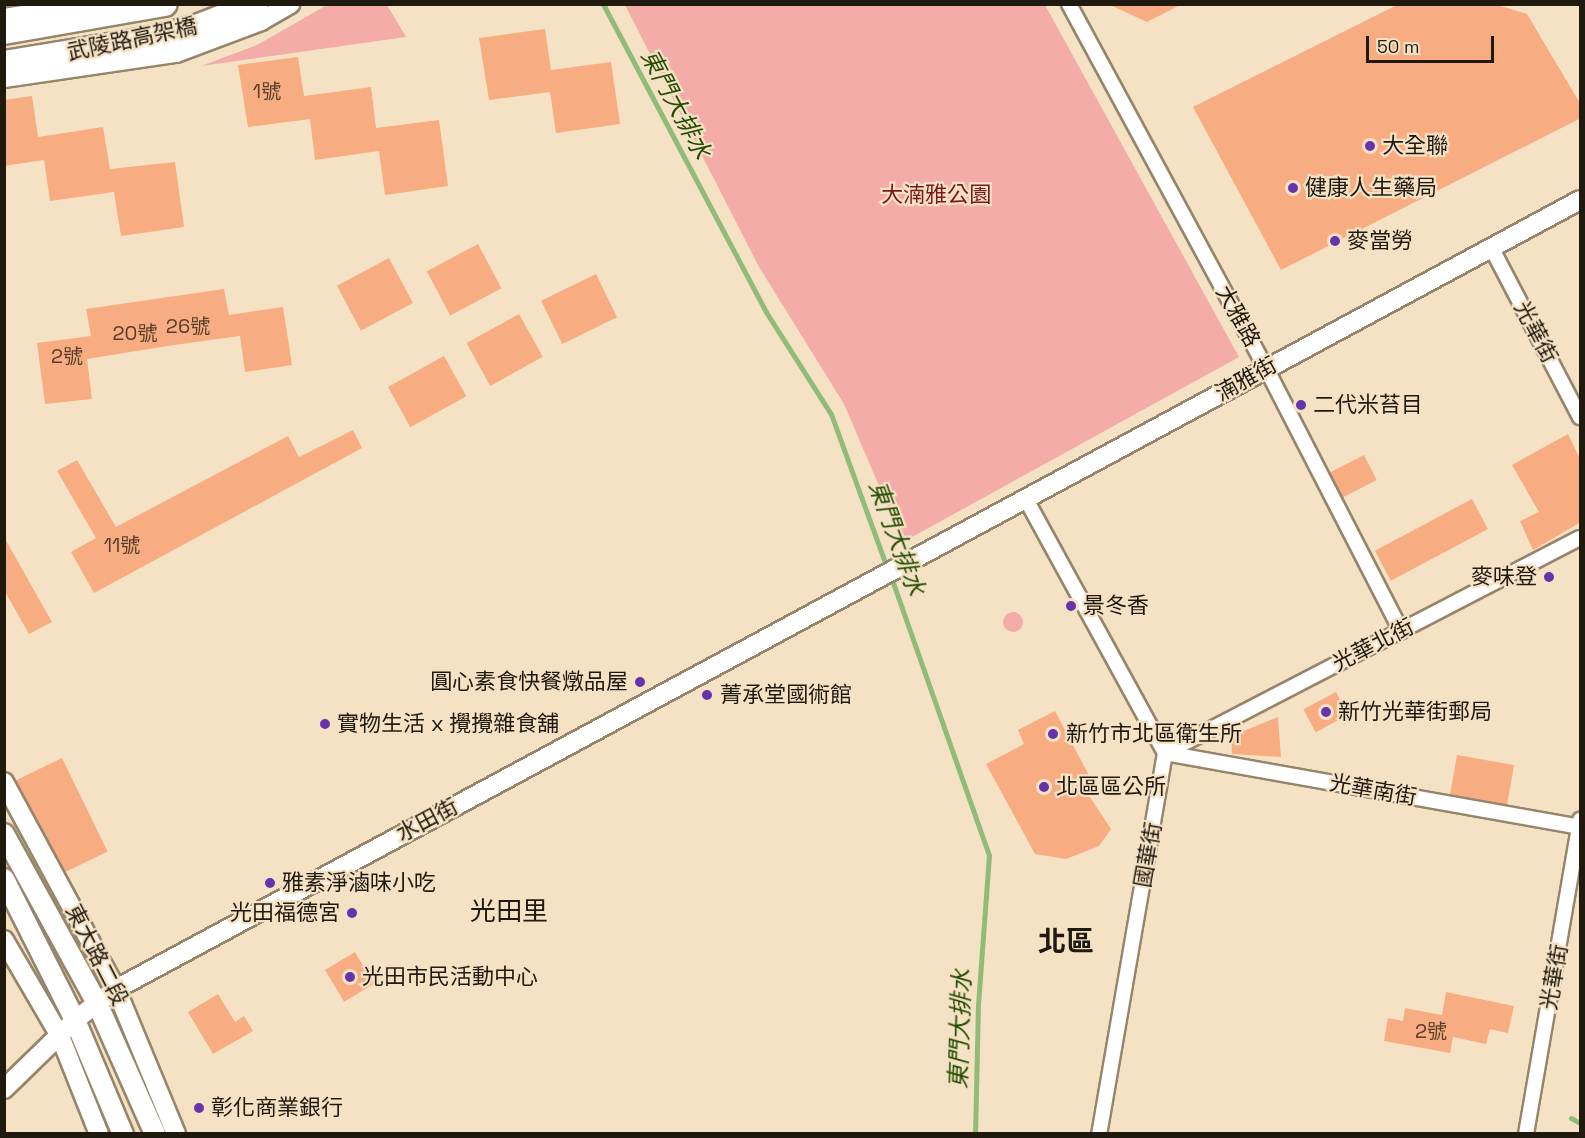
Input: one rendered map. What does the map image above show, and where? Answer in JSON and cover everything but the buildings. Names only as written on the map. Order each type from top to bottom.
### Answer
[{"type":"highway","name":"武陵路高架橋","points":[[4,32],[165,4]]},
{"type":"highway","name":"武陵路高架橋","points":[[4,63],[150,39],[194,28],[256,4]]},
{"type":"highway","points":[[4,47],[154,23],[211,6]]},
{"type":"main road","name":"東大路二段","points":[[4,834],[97,1003],[154,1134]]},
{"type":"main road","points":[[4,879],[75,1020],[123,1134]]},
{"type":"street","points":[[4,18],[94,4]]},
{"type":"street","points":[[4,78],[176,53],[252,25],[290,4]]},
{"type":"street","name":"大雅路","points":[[1069,4],[1266,368],[1401,631]]},
{"type":"street","name":"湳雅街","points":[[912,560],[1027,501],[1266,368],[1581,200]]},
{"type":"street","name":"光華街","points":[[1491,247],[1581,417]]},
{"type":"street","points":[[1027,501],[1165,753]]},
{"type":"street","name":"光華北街","points":[[1165,753],[1581,538]]},
{"type":"street","name":"水田街","points":[[4,1089],[75,1020],[116,989],[912,560]]},
{"type":"street","name":"光華南街","points":[[1165,753],[1580,824]]},
{"type":"street","name":"國華街","points":[[1100,1134],[1165,753]]},
{"type":"street","name":"東大路二段","points":[[4,782],[116,989],[176,1134]]},
{"type":"street","name":"光華街","points":[[1526,1134],[1580,824]]},
{"type":"street","points":[[4,940],[60,1036],[99,1134]]},
{"type":"green space","points":[[327,5],[387,5],[406,37],[201,66],[257,45]]},
{"type":"green space","name":"大湳雅公園","points":[[625,5],[1045,5],[1239,357],[903,542],[844,404],[759,267]]},
{"type":"green space","points":[[1013,612],[1020,615],[1023,622],[1020,629],[1013,632],[1006,629],[1003,622],[1006,615]]},
{"type":"waterway","name":"東門大排水","points":[[603,4],[766,312],[831,414],[887,568]]},
{"type":"waterway","name":"東門大排水","points":[[891,577],[989,855],[978,1004],[975,1134]]},
{"type":"waterway","points":[[1571,1118],[1580,1123]]},
{"type":"place","name":"大全聯","points":[[1370,146]]},
{"type":"place","name":"健康人生藥局","points":[[1293,188]]},
{"type":"place","name":"麥當勞","points":[[1335,241]]},
{"type":"place","name":"二代米苔目","points":[[1301,405]]},
{"type":"place","name":"麥味登","points":[[1549,577]]},
{"type":"place","name":"景冬香","points":[[1071,606]]},
{"type":"place","name":"圓心素食快餐燉品屋","points":[[640,682]]},
{"type":"place","name":"菁承堂國術館","points":[[707,695]]},
{"type":"place","name":"新竹光華街郵局","points":[[1326,712]]},
{"type":"place","name":"實物生活 x 攪攪雜食舖","points":[[325,724]]},
{"type":"place","name":"新竹市北區衛生所","points":[[1053,734]]},
{"type":"place","name":"北區區公所","points":[[1044,787]]},
{"type":"place","name":"雅素淨滷味小吃","points":[[270,883]]},
{"type":"place","name":"光田福德宮","points":[[352,913]]},
{"type":"place","name":"光田市民活動中心","points":[[350,977]]},
{"type":"place","name":"彰化商業銀行","points":[[199,1108]]},
{"type":"district","name":"光田里","points":[[509,912]]},
{"type":"district","name":"北區","points":[[1066,941]]}]
